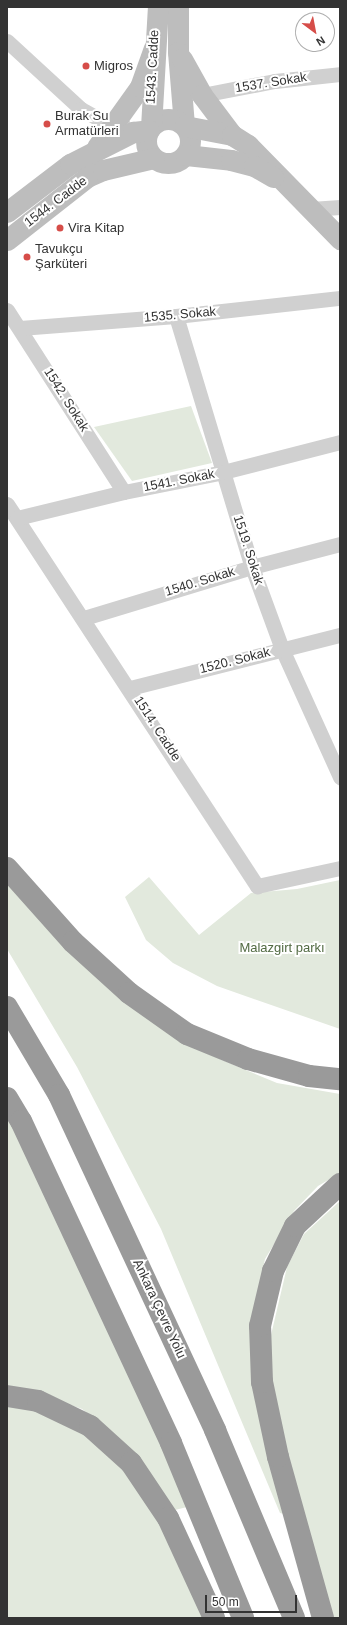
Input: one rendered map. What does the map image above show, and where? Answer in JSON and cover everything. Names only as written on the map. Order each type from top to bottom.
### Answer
[{"type":"highway","points":[[7,868],[73,942],[129,993],[187,1034],[248,1059],[309,1076],[340,1079]]},
{"type":"highway","name":"Ankara Çevre Yolu","points":[[7,1007],[59,1095],[215,1430],[294,1618]]},
{"type":"highway","points":[[7,1098],[24,1128],[171,1443],[243,1618]]},
{"type":"highway","points":[[323,1618],[278,1458],[262,1382],[260,1326],[273,1271],[295,1226],[340,1184]]},
{"type":"highway","points":[[7,1396],[38,1401],[90,1426],[131,1463],[168,1518],[214,1618]]},
{"type":"main road","name":"1543. Cadde","points":[[150,128],[154,48],[158,7]]},
{"type":"main road","name":"1543. Cadde","points":[[178,7],[178,52],[184,125]]},
{"type":"main road","points":[[94,151],[115,124],[140,87],[154,48]]},
{"type":"main road","points":[[178,52],[202,95],[232,135],[253,150],[284,184],[340,239]]},
{"type":"main road","points":[[184,125],[191,143],[186,154],[174,163],[167,164],[154,158],[146,142],[150,128],[163,119],[178,121],[184,125],[232,135]]},
{"type":"main road","name":"1544. Cadde","points":[[7,212],[53,175],[94,151],[133,132],[150,128]]},
{"type":"main road","points":[[186,154],[231,160],[254,166],[284,184]]},
{"type":"main road","name":"1544. Cadde","points":[[7,240],[87,177],[103,170],[154,158]]},
{"type":"street","points":[[7,41],[81,109],[97,118],[115,124],[150,128]]},
{"type":"street","name":"1537. Sokak","points":[[202,95],[274,81],[340,74]]},
{"type":"street","points":[[311,209],[340,207]]},
{"type":"street","name":"1535. Sokak","points":[[20,328],[176,316],[340,298]]},
{"type":"street","name":"1542. Sokak","points":[[7,310],[20,328],[124,492]]},
{"type":"street","name":"1519. Sokak","points":[[176,316],[252,567],[282,649],[340,777]]},
{"type":"street","name":"1541. Sokak","points":[[17,518],[124,492],[223,472],[340,442]]},
{"type":"street","name":"1514. Cadde","points":[[7,504],[130,688],[257,886],[340,868]]},
{"type":"street","name":"1540. Sokak","points":[[84,618],[252,567],[340,544]]},
{"type":"street","name":"1520. Sokak","points":[[130,688],[340,635]]},
{"type":"green space","points":[[191,406],[212,463],[132,481],[94,427]]},
{"type":"green space","points":[[7,877],[175,1035],[222,1060],[277,1083],[340,1094],[340,1173],[318,1186],[294,1211],[265,1259],[252,1317],[284,1514],[280,1513],[161,1229],[77,1067],[7,949]]},
{"type":"green space","name":"Malazgirt parkı","points":[[149,877],[199,935],[251,893],[297,889],[340,880],[340,1029],[217,986],[173,963],[146,940],[125,897]]},
{"type":"green space","points":[[7,1112],[84,1266],[187,1507],[175,1510],[112,1432],[82,1409],[42,1395],[7,1391]]},
{"type":"green space","points":[[340,1201],[340,1618],[332,1618],[287,1450],[270,1371],[271,1335],[287,1267],[304,1234]]},
{"type":"green space","points":[[7,1406],[33,1408],[65,1419],[133,1474],[209,1618],[7,1618]]},
{"type":"place","name":"Migros","points":[[86,66]]},
{"type":"place","name":"Burak Su Armatürleri","points":[[47,124]]},
{"type":"place","name":"Vira Kitap","points":[[60,228]]},
{"type":"place","name":"Tavukçu Şarküteri","points":[[27,257]]}]
